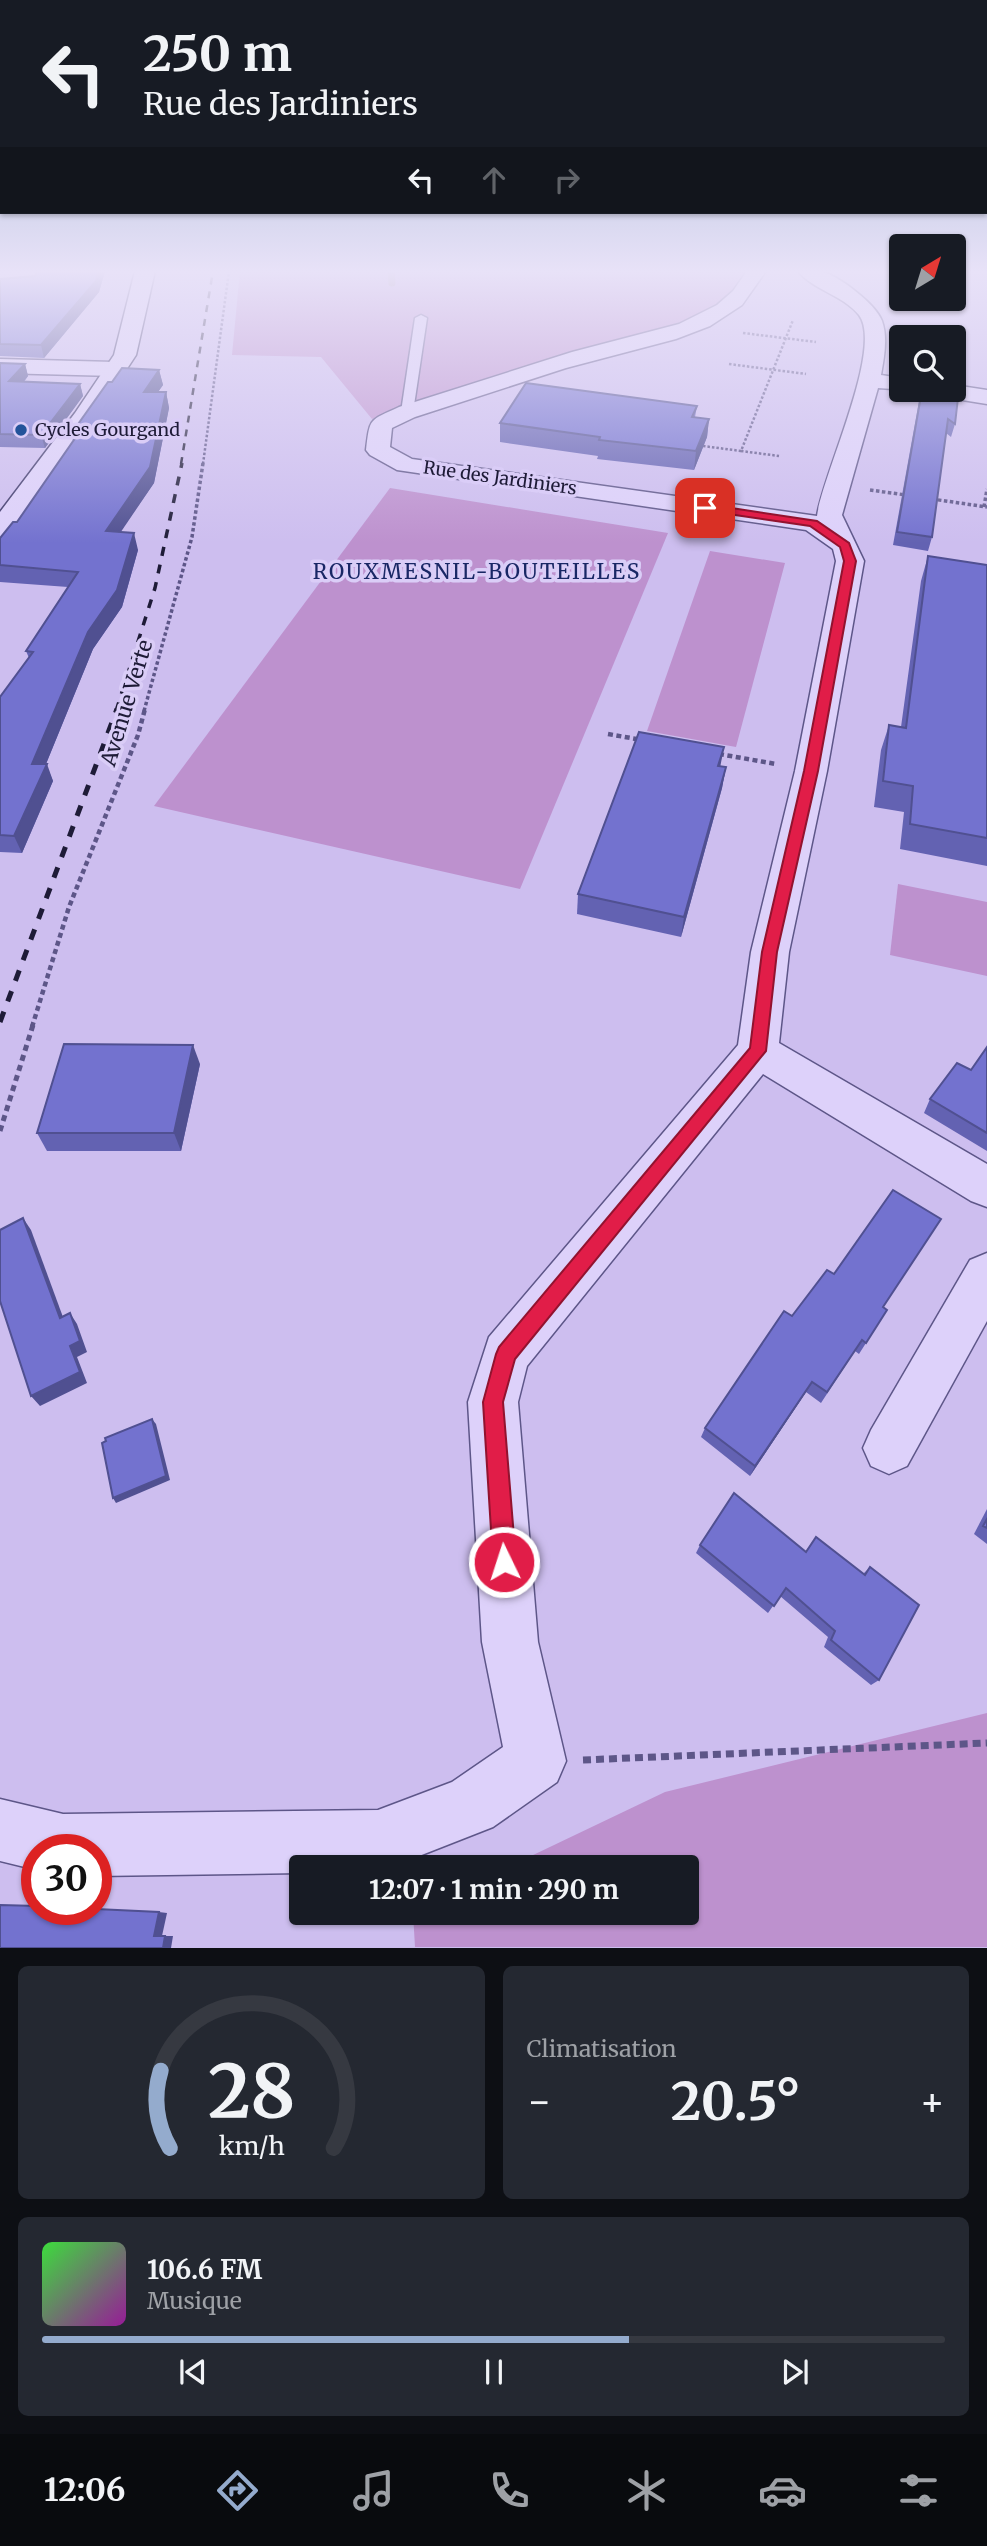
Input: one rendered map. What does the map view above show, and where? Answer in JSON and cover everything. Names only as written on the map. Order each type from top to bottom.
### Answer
[{"type":"street","points":[[0,530],[83,417],[120,362]]},
{"type":"street","name":"Rue des Jardiniers","points":[[565,362],[407,412],[381,424],[379,450],[406,465],[813,523],[845,545]]},
{"type":"street","points":[[0,1830],[63,1845],[378,1841],[471,1805],[536,1761],[509,1629],[493,1402],[506,1354],[758,1051],[769,952],[811,771],[850,561],[829,515],[840,486],[873,362]]},
{"type":"street","points":[[0,366],[114,369]]},
{"type":"street","points":[[868,380],[889,383]]},
{"type":"street","points":[[966,394],[987,397]]},
{"type":"street","points":[[758,1051],[987,1187]]},
{"type":"street","points":[[889,1448],[987,1275]]},
{"type":"lane","points":[[407,412],[414,362]]},
{"type":"path","name":"Avenue Verte","points":[[0,1132],[69,907],[138,735],[191,537],[217,362]]},
{"type":"path","points":[[741,451],[777,362]]},
{"type":"path","points":[[729,364],[806,374]]},
{"type":"path","points":[[703,446],[779,456]]},
{"type":"path","points":[[840,486],[919,497]]},
{"type":"path","points":[[932,499],[986,507],[987,489]]},
{"type":"path","points":[[608,734],[649,741]]},
{"type":"path","points":[[716,754],[811,771]]},
{"type":"path","points":[[536,1761],[987,1743]]},
{"type":"shaded area","points":[[325,362],[550,362],[372,419]]},
{"type":"shaded area","points":[[390,488],[668,533],[520,889],[154,806]]},
{"type":"shaded area","points":[[710,551],[785,563],[736,747],[647,731]]},
{"type":"shaded area","points":[[898,884],[987,902],[987,976],[890,955]]},
{"type":"shaded area","points":[[987,1713],[987,1947],[415,1947],[414,1925],[699,1925],[699,1855],[533,1855],[665,1792]]},
{"type":"building","points":[[0,363],[25,364],[9,381],[80,384],[41,435],[0,434]]},
{"type":"building","points":[[122,368],[159,370],[144,392],[166,392],[150,467],[106,531],[134,533],[117,590],[88,632],[32,764],[47,764],[14,836],[0,835],[0,697],[33,652],[26,651],[78,572],[0,565],[0,538],[13,522],[17,522],[78,434],[71,434],[108,382],[112,382]]},
{"type":"building","points":[[526,383],[697,406],[692,417],[709,419],[696,451],[599,440],[600,437],[500,423]]},
{"type":"building","points":[[920,402],[958,402],[955,424],[948,419],[932,537],[897,532]]},
{"type":"building","points":[[928,556],[987,565],[987,838],[910,824],[913,786],[883,781],[889,725],[906,728]]},
{"type":"building","points":[[639,732],[724,747],[718,766],[726,767],[684,917],[578,894]]},
{"type":"building","points":[[64,1044],[193,1045],[174,1133],[37,1133]]},
{"type":"building","points":[[987,1047],[987,1133],[930,1099],[957,1063],[971,1070]]},
{"type":"building","points":[[893,1190],[941,1219],[883,1307],[887,1310],[866,1343],[862,1340],[827,1392],[812,1382],[755,1466],[705,1428],[784,1311],[792,1316],[827,1270],[834,1274]]},
{"type":"building","points":[[23,1218],[60,1318],[70,1313],[80,1341],[70,1346],[80,1372],[31,1396],[0,1301],[0,1230]]},
{"type":"building","points":[[152,1419],[166,1476],[113,1498],[102,1443],[106,1441],[105,1438]]},
{"type":"building","points":[[734,1493],[806,1552],[816,1537],[865,1575],[870,1567],[919,1605],[879,1680],[831,1640],[835,1631],[786,1588],[774,1606],[700,1545]]},
{"type":"building","points":[[0,1905],[21,1906],[21,1925],[112,1925],[112,1910],[159,1912],[154,1936],[165,1936],[163,1948],[0,1948]]},
{"type":"railway","points":[[181,464],[198,362]]},
{"type":"railway","points":[[116,711],[155,588],[182,463]]},
{"type":"railway","points":[[0,1022],[117,709]]},
{"type":"place","name":"Cycles Gourgand","points":[[21,430]]},
{"type":"district","name":"ROUXMESNIL-BOUTEILLES","points":[[477,572]]},
{"type":"route","points":[[504,1562],[493,1402],[506,1354],[758,1051],[769,952],[811,771],[850,561],[845,545],[813,523],[705,508]]}]
